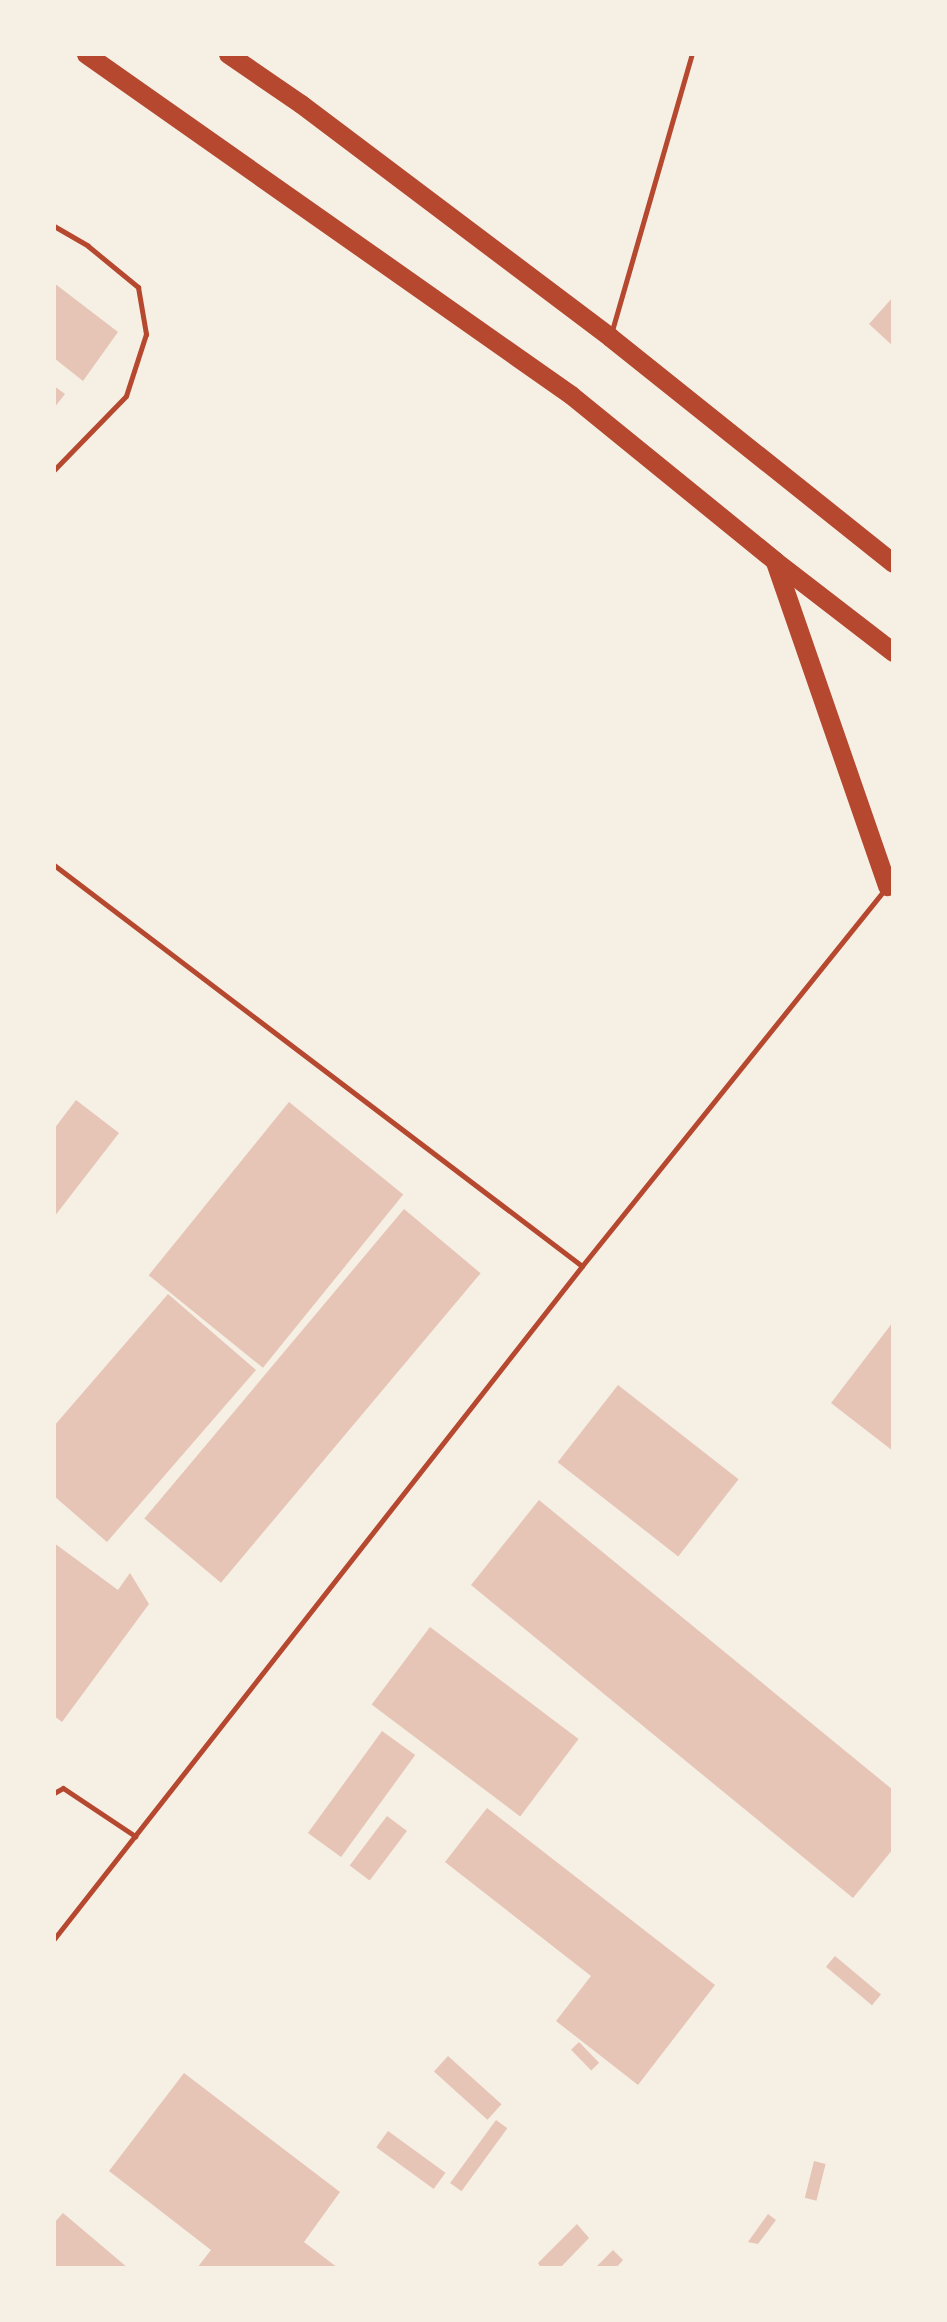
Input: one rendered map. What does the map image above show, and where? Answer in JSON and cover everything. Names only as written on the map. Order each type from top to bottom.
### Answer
[{"type":"highway","points":[[86,54],[571,395],[775,561],[893,652]]},
{"type":"highway","points":[[228,54],[301,104],[610,337],[893,563]]},
{"type":"highway","points":[[775,561],[890,883]]},
{"type":"lane","points":[[610,337],[692,54]]},
{"type":"lane","points":[[54,226],[88,246],[138,287],[146,334],[126,396],[54,470]]},
{"type":"lane","points":[[54,865],[582,1266]]},
{"type":"lane","points":[[54,1939],[582,1266],[890,883]]},
{"type":"lane","points":[[54,1793],[63,1788],[135,1836]]},
{"type":"building","points":[[54,283],[118,332],[83,381],[54,358]]},
{"type":"building","points":[[893,297],[893,346],[869,324]]},
{"type":"building","points":[[54,386],[65,394],[54,408]]},
{"type":"building","points":[[76,1100],[119,1133],[54,1217],[54,1129]]},
{"type":"building","points":[[289,1102],[403,1195],[263,1368],[149,1275]]},
{"type":"building","points":[[404,1209],[481,1273],[221,1583],[144,1518]]},
{"type":"building","points":[[168,1294],[256,1370],[107,1542],[54,1496],[54,1426]]},
{"type":"building","points":[[893,1322],[893,1451],[831,1403]]},
{"type":"building","points":[[618,1385],[739,1479],[678,1556],[558,1462]]},
{"type":"building","points":[[539,1500],[893,1790],[893,1849],[853,1898],[471,1585]]},
{"type":"building","points":[[54,1543],[118,1590],[130,1573],[149,1604],[62,1722],[54,1716]]},
{"type":"building","points":[[430,1627],[579,1739],[520,1816],[372,1704]]},
{"type":"building","points":[[382,1731],[415,1755],[341,1857],[308,1833]]},
{"type":"building","points":[[487,1808],[715,1985],[638,2085],[556,2021],[591,1976],[445,1862]]},
{"type":"building","points":[[387,1816],[407,1831],[370,1881],[350,1866]]},
{"type":"building","points":[[835,1956],[881,1995],[872,2005],[826,1967]]},
{"type":"building","points":[[579,2042],[599,2063],[591,2071],[571,2050]]},
{"type":"building","points":[[448,2056],[502,2104],[487,2120],[434,2072]]},
{"type":"building","points":[[184,2073],[340,2192],[304,2242],[338,2268],[197,2268],[211,2250],[109,2171]]},
{"type":"building","points":[[496,2120],[507,2128],[461,2191],[450,2183]]},
{"type":"building","points":[[388,2131],[445,2173],[434,2189],[376,2147]]},
{"type":"building","points":[[814,2161],[826,2164],[816,2201],[805,2198]]},
{"type":"building","points":[[63,2213],[128,2268],[54,2268],[54,2223]]},
{"type":"building","points":[[768,2214],[776,2220],[758,2244],[748,2242]]},
{"type":"building","points":[[577,2224],[589,2238],[560,2268],[541,2268],[538,2263]]},
{"type":"building","points":[[613,2250],[623,2260],[616,2268],[595,2268]]}]
